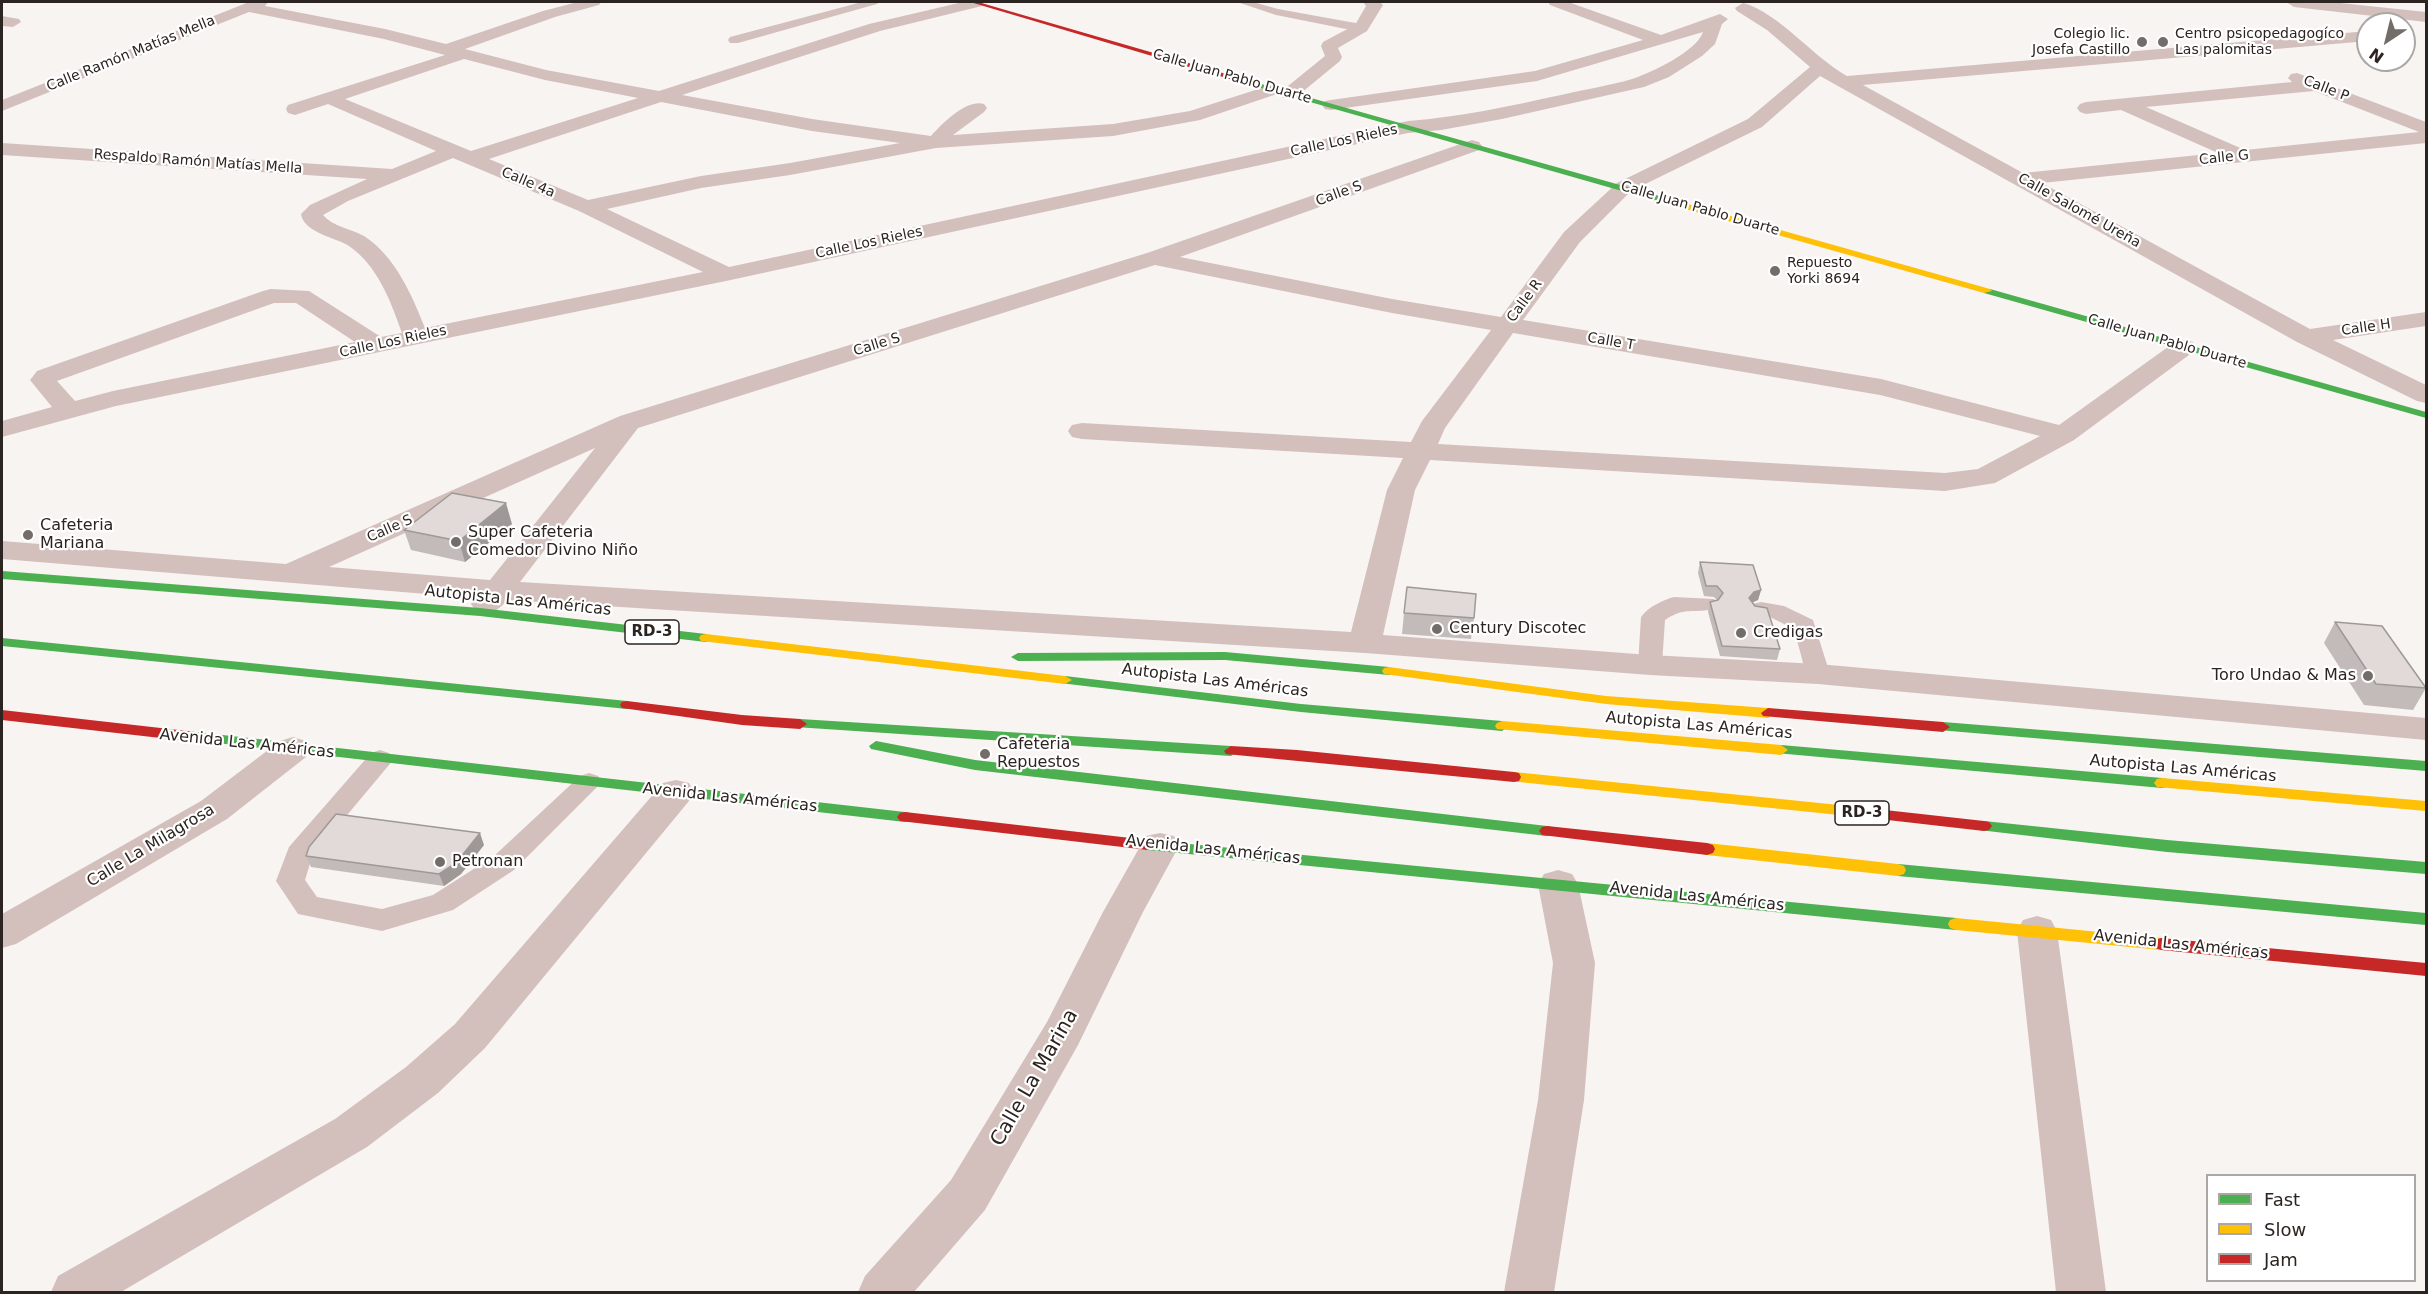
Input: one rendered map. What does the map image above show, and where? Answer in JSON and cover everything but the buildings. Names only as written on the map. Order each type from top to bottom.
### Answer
[{"type":"main road","name":"Calle Juan Pablo Duarte","points":[[975,2],[1282,92],[2427,415]]},
{"type":"main road","name":"Autopista Las Américas","points":[[2,575],[489,601],[897,660],[1301,708],[2427,806]]},
{"type":"main road","name":"RD-3","points":[[2,642],[599,702],[742,720],[1297,755],[1766,802],[2167,846],[2427,868]]},
{"type":"main road","points":[[897,660],[1226,656],[1359,668],[1606,700],[2427,766]]},
{"type":"main road","name":"Avenida Las Américas","points":[[2,715],[1160,846],[2427,970]]},
{"type":"main road","points":[[742,720],[975,765],[1319,806],[1917,872],[2427,919]]},
{"type":"street","points":[[446,50],[549,14],[594,2]]},
{"type":"street","points":[[416,337],[399,292],[385,269],[362,246],[313,220],[312,214],[317,209],[395,175],[660,97],[875,27],[975,2]]},
{"type":"street","points":[[586,207],[701,182],[790,169],[936,142],[1113,130],[1193,116],[1282,92],[1334,57],[1329,46],[1361,28],[1376,5],[1370,2]]},
{"type":"street","points":[[1555,2],[1658,40]]},
{"type":"street","points":[[2294,2],[2427,17]]},
{"type":"street","points":[[253,4],[385,34],[545,75],[812,125],[936,142]]},
{"type":"street","name":"Calle Ramón Matías Mella","points":[[2,106],[253,4]]},
{"type":"street","points":[[1331,105],[1537,76],[1690,32],[1714,23],[1745,5]]},
{"type":"street","name":"Calle Salomé Ureña","points":[[1745,5],[1820,67],[1844,82],[2306,337],[2427,395]]},
{"type":"street","name":"Calle Los Rieles","points":[[2,429],[69,410],[726,274],[1408,127],[1441,124],[1502,113],[1638,82],[1663,73],[1696,52],[1708,40],[1714,23]]},
{"type":"street","points":[[1798,85],[2356,37]]},
{"type":"street","points":[[2225,50],[2255,62]]},
{"type":"street","points":[[295,109],[464,54]]},
{"type":"street","name":"Calle R","points":[[1365,643],[1401,490],[1421,449],[1438,418],[1572,237],[1624,187],[1755,123],[1820,67]]},
{"type":"street","name":"Calle P","points":[[2276,70],[2427,128]]},
{"type":"street","points":[[2086,108],[2316,86]]},
{"type":"street","name":"Calle 4a","points":[[328,98],[586,207],[726,274]]},
{"type":"street","points":[[2122,104],[2242,156]]},
{"type":"street","points":[[936,142],[951,127],[978,108]]},
{"type":"street","name":"Calle G","points":[[2021,179],[2427,137]]},
{"type":"street","name":"Calle S","points":[[294,572],[630,422],[1155,258],[1473,146]]},
{"type":"street","name":"Respaldo Ramón Matías Mella","points":[[2,149],[395,175]]},
{"type":"street","name":"Calle T","points":[[1155,258],[1392,306],[1881,387],[2064,434]]},
{"type":"street","points":[[69,410],[43,380],[46,376],[272,296],[301,296],[376,345]]},
{"type":"street","name":"Calle H","points":[[2306,337],[2427,320]]},
{"type":"street","points":[[1082,431],[1421,449],[1945,482],[1985,477],[2064,434],[2184,347]]},
{"type":"street","points":[[489,601],[630,422]]},
{"type":"street","points":[[2,550],[294,572],[489,601],[1365,643],[1650,665],[1818,674],[2427,729]]},
{"type":"street","name":"Calle La Milagrosa","points":[[2,933],[214,810],[293,749]]},
{"type":"street","points":[[76,1293],[351,1132],[422,1080],[470,1036],[676,792]]},
{"type":"street","name":"Calle La Marina","points":[[883,1293],[968,1196],[1063,1033],[1123,912],[1160,846]]},
{"type":"street","points":[[1529,1293],[1561,1100],[1574,963],[1558,884]]},
{"type":"street","points":[[2037,931],[2081,1293]]},
{"type":"lane","points":[[734,40],[873,2]]},
{"type":"lane","points":[[1243,2],[1276,12],[1361,28]]},
{"type":"lane","points":[[1650,665],[1653,617],[1674,604],[1706,604]]},
{"type":"lane","points":[[1761,609],[1776,611],[1805,625],[1818,674]]},
{"type":"lane","points":[[380,759],[299,855],[290,881],[308,906],[382,920],[443,903],[504,863],[589,782]]},
{"type":"traffic: fast","points":[[1236,78],[1681,205]]},
{"type":"traffic: fast","points":[[1987,291],[2426,415]]},
{"type":"traffic: fast","points":[[2,575],[480,612],[706,638]]},
{"type":"traffic: fast","points":[[2,642],[627,705]]},
{"type":"traffic: fast","points":[[1018,657],[1225,656],[1389,671]]},
{"type":"traffic: fast","points":[[1065,680],[1301,708],[1502,726]]},
{"type":"traffic: fast","points":[[800,724],[1231,751]]},
{"type":"traffic: fast","points":[[1943,727],[2426,766]]},
{"type":"traffic: fast","points":[[196,737],[905,817]]},
{"type":"traffic: fast","points":[[876,746],[975,765],[1547,831]]},
{"type":"traffic: fast","points":[[1781,750],[2162,783]]},
{"type":"traffic: fast","points":[[1984,826],[2167,846],[2426,868]]},
{"type":"traffic: fast","points":[[1148,845],[1956,924]]},
{"type":"traffic: fast","points":[[1898,870],[2426,919]]},
{"type":"traffic: slow","points":[[1681,205],[1987,291]]},
{"type":"traffic: slow","points":[[706,638],[1065,680]]},
{"type":"traffic: slow","points":[[1389,671],[1606,700],[1768,713]]},
{"type":"traffic: slow","points":[[1502,726],[1781,750]]},
{"type":"traffic: slow","points":[[1514,777],[1849,811]]},
{"type":"traffic: slow","points":[[2162,783],[2426,806]]},
{"type":"traffic: slow","points":[[1707,849],[1898,870]]},
{"type":"traffic: slow","points":[[1956,924],[2161,944]]},
{"type":"traffic: jam","points":[[973,2],[1236,78]]},
{"type":"traffic: jam","points":[[627,705],[742,720],[800,724]]},
{"type":"traffic: jam","points":[[1768,713],[1943,727]]},
{"type":"traffic: jam","points":[[2,715],[196,737]]},
{"type":"traffic: jam","points":[[1231,751],[1297,755],[1514,777]]},
{"type":"traffic: jam","points":[[1849,811],[1984,826]]},
{"type":"traffic: jam","points":[[905,817],[1148,845]]},
{"type":"traffic: jam","points":[[1547,831],[1707,849]]},
{"type":"traffic: jam","points":[[2161,944],[2426,970]]},
{"type":"place","name":"Colegio lic. Josefa Castillo","points":[[2142,42]]},
{"type":"place","name":"Centro psicopedagogíco Las palomitas","points":[[2163,42]]},
{"type":"place","name":"Repuesto Yorki 8694","points":[[1775,271]]},
{"type":"place","name":"Cafeteria Mariana","points":[[28,535]]},
{"type":"place","name":"Super Cafeteria Comedor Divino Niño","points":[[456,542]]},
{"type":"place","name":"Century Discotec","points":[[1437,629]]},
{"type":"place","name":"Credigas","points":[[1741,633]]},
{"type":"place","name":"Toro Undao & Mas","points":[[2368,676]]},
{"type":"place","name":"Cafeteria Repuestos","points":[[985,754]]},
{"type":"place","name":"Petronan","points":[[440,862]]}]
